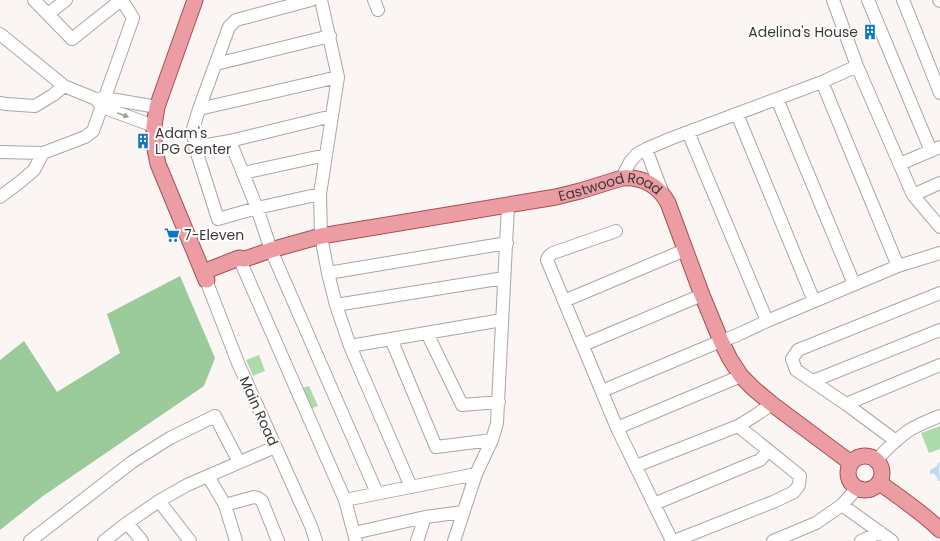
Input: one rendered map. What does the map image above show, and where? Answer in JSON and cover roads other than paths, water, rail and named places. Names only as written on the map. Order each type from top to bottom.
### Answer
[{"type":"main road","points":[[195,0],[157,107],[154,126],[154,144],[158,164],[204,276]]},
{"type":"main road","name":"Eastwood Road","points":[[204,276],[271,250],[321,236],[556,197],[622,178],[629,177],[640,179],[656,188],[663,194],[671,209],[720,341],[741,376],[772,404],[851,464]]},
{"type":"main road","points":[[861,456],[869,456],[877,460],[883,473],[880,483],[877,486],[869,490],[865,490],[857,488],[851,483],[848,471],[854,460],[861,456]]},
{"type":"main road","points":[[880,483],[910,504],[940,530]]},
{"type":"street","points":[[0,152],[43,153],[85,137],[93,131],[101,101],[133,18],[121,0],[72,39],[34,0]]},
{"type":"street","points":[[48,14],[66,0]]},
{"type":"street","points":[[311,0],[236,20],[230,27],[193,129],[195,147],[218,219],[257,208],[320,194]]},
{"type":"street","points":[[321,0],[338,77],[320,194],[321,236],[336,306],[350,346],[411,487]]},
{"type":"street","points":[[832,0],[856,66],[913,194],[938,222]]},
{"type":"street","points":[[868,0],[935,149],[900,164]]},
{"type":"street","points":[[902,0],[940,93]]},
{"type":"street","points":[[0,34],[64,86],[101,101],[154,126]]},
{"type":"street","points":[[216,64],[330,36]]},
{"type":"street","points":[[622,178],[630,162],[637,154],[646,149],[822,82],[856,66]]},
{"type":"street","points":[[199,109],[338,77]]},
{"type":"street","points":[[822,82],[898,266]]},
{"type":"street","points":[[0,102],[6,104],[35,106],[64,86]]},
{"type":"street","points":[[777,99],[854,284]]},
{"type":"street","points":[[101,101],[157,107]]},
{"type":"street","points":[[737,114],[814,301]]},
{"type":"street","points":[[195,147],[230,141],[332,116]]},
{"type":"street","points":[[688,132],[767,321]]},
{"type":"street","points":[[230,141],[257,208],[271,250],[377,493]]},
{"type":"street","points":[[646,149],[663,194]]},
{"type":"street","points":[[0,197],[34,170],[43,153]]},
{"type":"street","points":[[243,173],[326,155]]},
{"type":"street","points":[[913,194],[940,183]]},
{"type":"street","points":[[454,541],[476,474],[492,440],[497,423],[508,205]]},
{"type":"street","points":[[616,231],[553,253],[547,260],[617,428],[673,541],[773,502],[794,492],[799,485],[800,476],[738,426]]},
{"type":"street","points":[[328,273],[507,243]]},
{"type":"street","points":[[564,301],[685,250]]},
{"type":"street","points":[[602,391],[898,266],[940,253]]},
{"type":"street","points":[[242,261],[345,500],[355,537],[425,517],[463,512]]},
{"type":"street","name":"Main Road","points":[[204,276],[238,363],[311,526],[316,541]]},
{"type":"street","points":[[336,306],[504,278]]},
{"type":"street","points":[[896,441],[846,404],[796,370],[792,359],[798,350],[940,292]]},
{"type":"street","points":[[582,345],[702,295]]},
{"type":"street","points":[[350,346],[502,320]]},
{"type":"street","points":[[813,381],[940,330]]},
{"type":"street","points":[[427,333],[462,404],[499,402]]},
{"type":"street","points":[[391,339],[436,447],[492,440]]},
{"type":"street","points":[[846,404],[940,366]]},
{"type":"street","points":[[617,428],[741,376]]},
{"type":"street","points":[[636,466],[738,426],[772,404]]},
{"type":"street","points":[[30,541],[132,462],[170,438],[215,416],[239,462]]},
{"type":"street","points":[[877,460],[892,444],[909,431],[940,416]]},
{"type":"street","points":[[104,541],[159,501],[187,485],[275,447]]},
{"type":"street","points":[[654,504],[760,460],[768,451]]},
{"type":"street","points":[[345,500],[476,474]]},
{"type":"street","points":[[208,476],[224,505],[236,541]]},
{"type":"street","points":[[773,541],[816,523],[842,505],[857,488]]},
{"type":"street","points":[[224,505],[254,496],[258,498],[262,501],[278,541]]},
{"type":"street","points":[[159,501],[190,541]]},
{"type":"street","points":[[842,505],[892,541]]},
{"type":"street","points":[[417,541],[425,517]]},
{"type":"street","points":[[127,523],[142,541]]},
{"type":"street","points":[[861,541],[880,532]]},
{"type":"water","points":[[940,462],[940,481],[938,481],[937,477],[933,473],[930,475],[930,470],[937,466]]},
{"type":"place","name":"Adelina's House","points":[[870,32]]},
{"type":"place","name":"Adam's LPG Center","points":[[143,141]]},
{"type":"place","name":"7-Eleven","points":[[172,235]]}]
